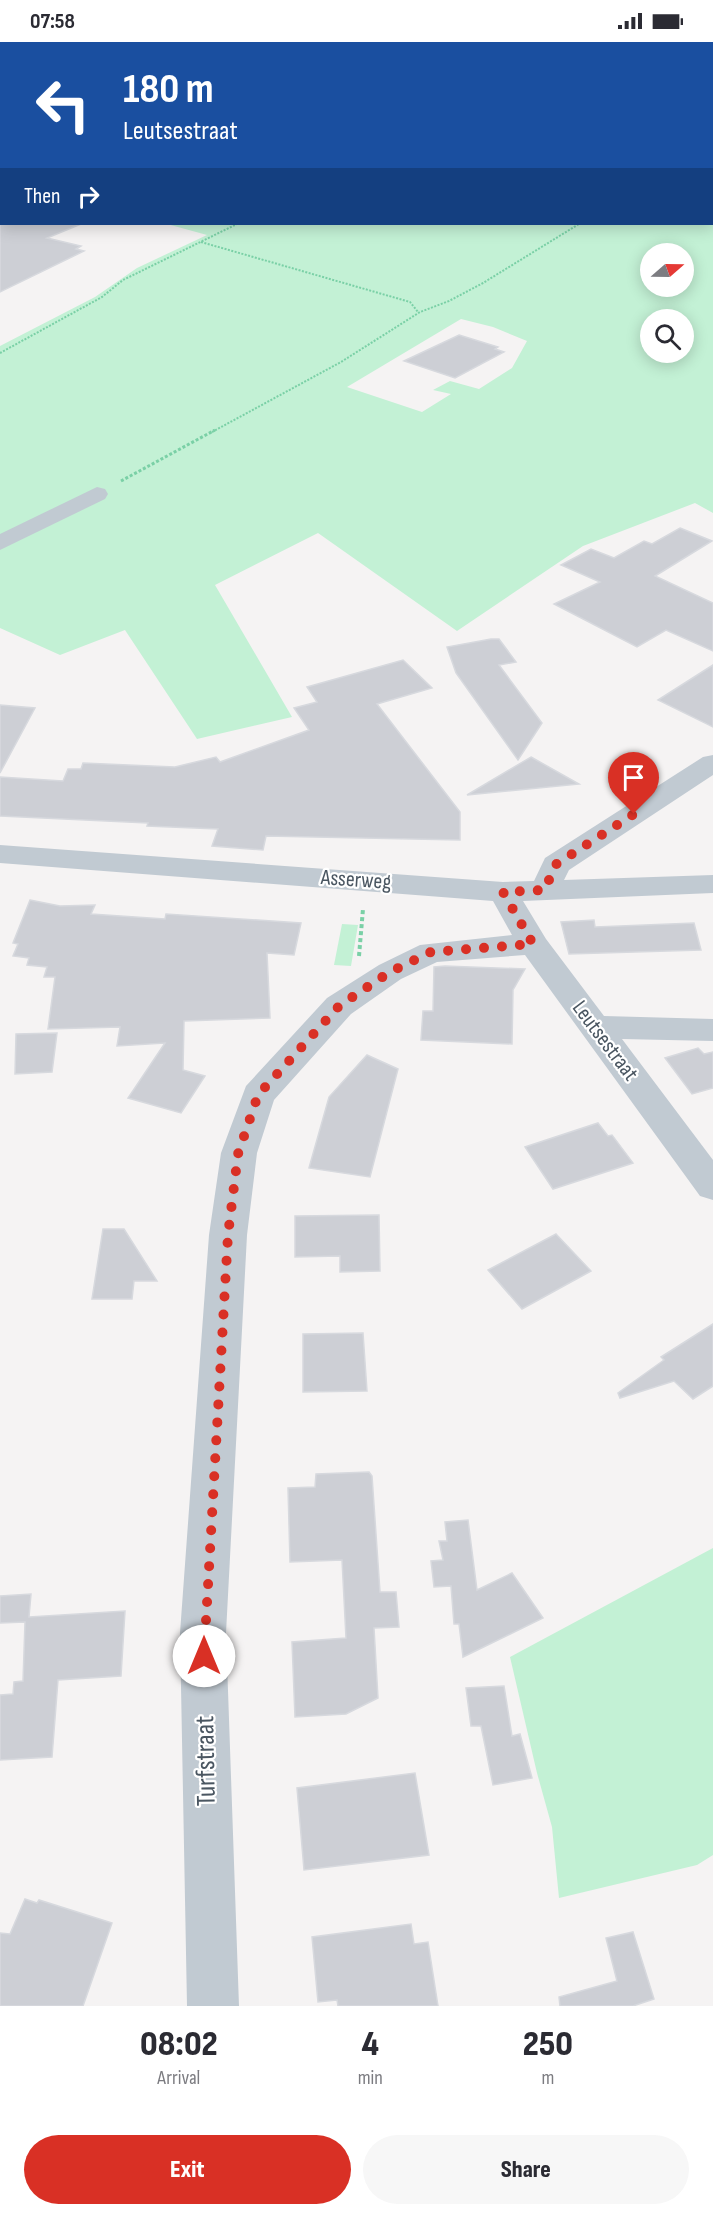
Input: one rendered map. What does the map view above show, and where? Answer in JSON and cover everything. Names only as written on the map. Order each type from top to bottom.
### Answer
[{"type":"street","points":[[0,543],[97,494]]},
{"type":"street","points":[[545,890],[555,865],[713,763]]},
{"type":"street","name":"Asserweg","points":[[0,854],[503,892],[713,884]]},
{"type":"street","name":"Leutsestraat","points":[[503,892],[533,944],[713,1186]]},
{"type":"street","name":"Turfstraat","points":[[213,2006],[203,1633],[228,1235],[238,1154],[258,1095],[339,1006],[390,972],[431,952],[533,944]]},
{"type":"street","points":[[594,1027],[713,1030]]},
{"type":"path","points":[[0,353],[102,297],[123,280],[235,225]]},
{"type":"path","points":[[97,494],[341,362],[418,312],[434,308],[479,287],[546,242],[577,225]]},
{"type":"path","points":[[200,242],[351,283],[410,302],[418,312]]},
{"type":"path","points":[[355,995],[366,880]]},
{"type":"green space","points":[[171,225],[713,225],[713,513],[695,503],[583,546],[457,631],[318,533],[215,585],[292,717],[197,739],[125,630],[60,655],[0,628],[0,346],[95,297],[137,268],[207,235]],"holes":[[[461,319],[493,327],[527,341],[512,368],[479,389],[450,381],[433,390],[451,394],[422,412],[347,387]]]},
{"type":"green space","points":[[342,924],[358,925],[351,966],[334,965]]},
{"type":"green space","points":[[713,1548],[713,1855],[697,1865],[559,1898],[552,1827],[510,1657]]},
{"type":"building","points":[[0,225],[79,225],[47,238],[81,246],[76,249],[84,251],[0,292]]},
{"type":"building","points":[[459,335],[498,347],[495,349],[504,352],[455,378],[404,361]]},
{"type":"building","points":[[680,528],[712,541],[655,576],[713,603],[713,651],[666,630],[637,647],[554,604],[600,582],[561,565],[591,549],[614,558],[644,541],[652,544]]},
{"type":"building","points":[[499,639],[516,662],[499,665],[542,723],[518,760],[456,673],[447,647]]},
{"type":"building","points":[[403,660],[432,688],[377,704],[460,812],[460,840],[266,836],[263,850],[212,846],[218,829],[147,826],[148,823],[0,816],[0,777],[63,781],[68,769],[81,769],[83,763],[175,767],[216,757],[220,762],[309,730],[294,708],[317,702],[307,687]]},
{"type":"building","points":[[713,665],[713,727],[658,700]]},
{"type":"building","points":[[0,705],[35,708],[0,773]]},
{"type":"building","points":[[531,757],[579,784],[467,795]]},
{"type":"building","points":[[30,900],[60,906],[95,905],[91,914],[165,919],[166,914],[301,923],[294,955],[267,953],[270,1018],[184,1021],[183,1070],[205,1076],[181,1113],[128,1098],[165,1043],[117,1046],[120,1027],[48,1029],[55,977],[44,977],[47,967],[27,965],[29,958],[13,956],[18,944],[13,943]]},
{"type":"building","points":[[594,920],[595,927],[694,923],[701,950],[569,954],[561,922]]},
{"type":"building","points":[[434,967],[525,969],[513,990],[512,1044],[421,1040],[423,1011],[433,1011]]},
{"type":"building","points":[[57,1033],[52,1072],[15,1074],[16,1034]]},
{"type":"building","points":[[698,1048],[704,1054],[713,1052],[713,1088],[692,1094],[665,1058]]},
{"type":"building","points":[[367,1055],[398,1069],[370,1177],[309,1168],[329,1097]]},
{"type":"building","points":[[598,1123],[608,1136],[612,1135],[633,1163],[553,1189],[525,1147]]},
{"type":"building","points":[[379,1215],[380,1271],[340,1272],[340,1256],[295,1257],[295,1216]]},
{"type":"building","points":[[103,1229],[124,1229],[157,1281],[134,1281],[132,1299],[92,1299]]},
{"type":"building","points":[[556,1234],[591,1271],[522,1309],[488,1270]]},
{"type":"building","points":[[713,1324],[713,1386],[693,1399],[674,1381],[620,1398],[618,1393],[664,1360],[661,1357]]},
{"type":"building","points":[[363,1333],[367,1391],[303,1392],[303,1334]]},
{"type":"building","points":[[369,1472],[372,1476],[380,1592],[396,1592],[399,1627],[374,1628],[378,1698],[346,1714],[295,1717],[292,1642],[346,1638],[342,1560],[290,1562],[288,1488],[315,1487],[316,1474]]},
{"type":"building","points":[[468,1520],[477,1590],[512,1573],[543,1618],[463,1657],[459,1624],[454,1624],[451,1586],[434,1587],[431,1561],[443,1560],[439,1541],[447,1541],[445,1522]]},
{"type":"building","points":[[31,1594],[29,1617],[125,1611],[121,1676],[58,1680],[52,1757],[0,1760],[0,1695],[13,1694],[14,1682],[23,1681],[25,1622],[0,1623],[0,1596]]},
{"type":"building","points":[[504,1686],[512,1736],[520,1734],[532,1778],[493,1785],[481,1726],[471,1726],[466,1688]]},
{"type":"building","points":[[415,1773],[429,1855],[304,1870],[297,1788]]},
{"type":"building","points":[[25,1899],[37,1903],[39,1900],[112,1923],[83,2006],[0,2006],[0,1933],[10,1934]]},
{"type":"building","points":[[411,1924],[414,1944],[428,1942],[438,2006],[338,2006],[337,2000],[318,2002],[312,1937]]},
{"type":"building","points":[[633,1932],[654,1999],[633,2006],[560,2006],[559,1997],[617,1981],[606,1938]]},
{"type":"route","points":[[204,1656],[203,1633],[228,1235],[238,1154],[258,1095],[339,1006],[390,972],[431,952],[533,944],[503,892],[545,890],[555,865],[634,814]]}]
